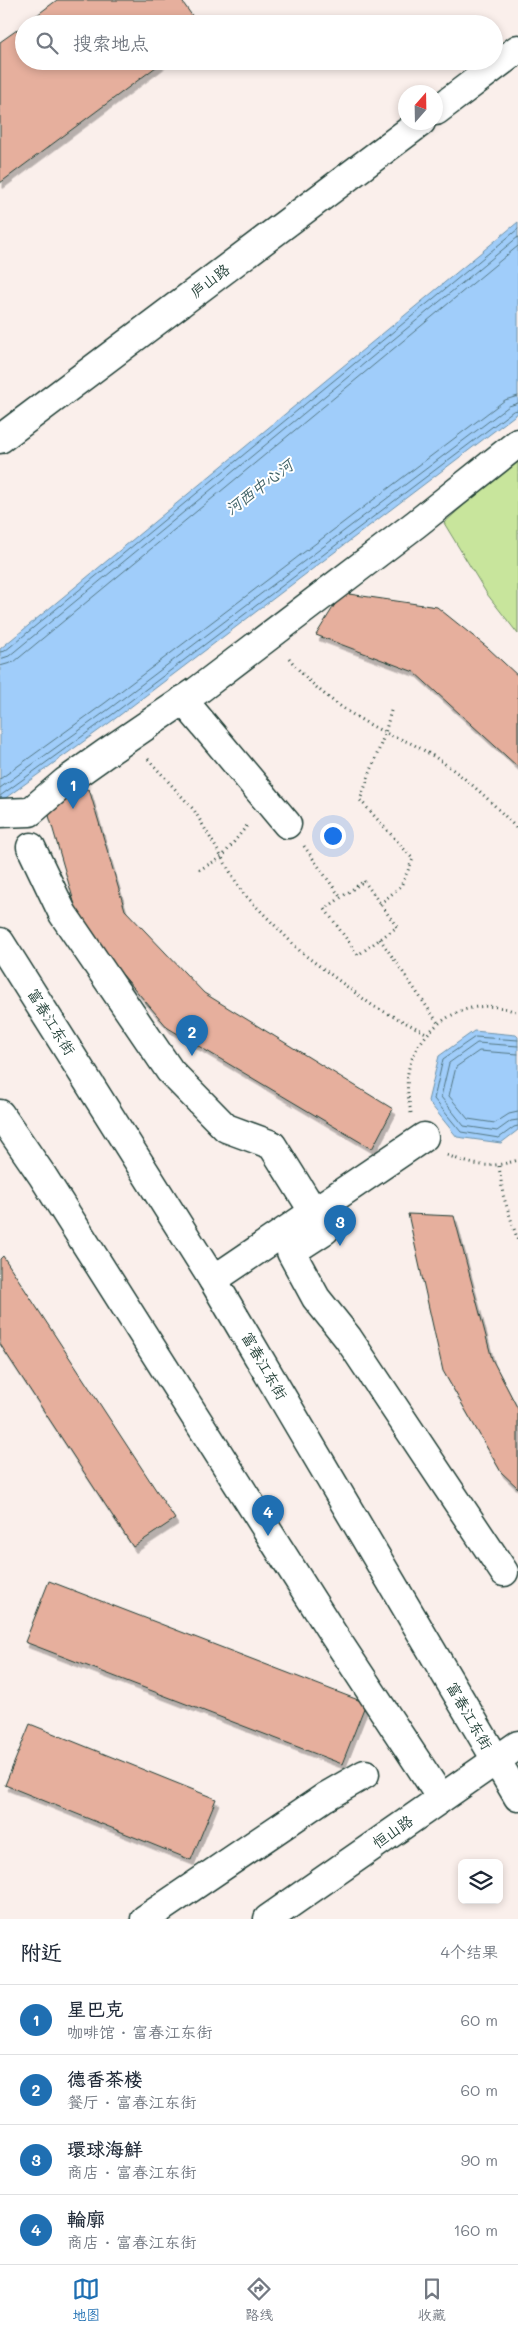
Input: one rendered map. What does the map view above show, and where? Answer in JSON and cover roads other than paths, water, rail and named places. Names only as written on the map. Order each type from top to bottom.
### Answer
[{"type":"street","points":[[503,60],[518,49]]},
{"type":"street","points":[[443,106],[490,70]]},
{"type":"street","name":"庐山路","points":[[0,439],[410,130]]},
{"type":"street","points":[[0,814],[30,812],[65,782],[183,700],[271,634],[416,524],[518,443]]},
{"type":"street","points":[[183,700],[287,824]]},
{"type":"street","points":[[30,847],[63,914],[170,1071],[226,1128],[272,1145],[325,1230],[291,1252],[316,1298],[348,1338],[504,1572]]},
{"type":"street","name":"富春江东街","points":[[0,942],[213,1280],[495,1761],[518,1797]]},
{"type":"street","points":[[0,1114],[42,1175],[333,1634],[441,1798]]},
{"type":"street","points":[[213,1280],[424,1137]]},
{"type":"street","name":"恒山路","points":[[268,1919],[518,1745]]},
{"type":"street","points":[[145,1919],[325,1797],[366,1774]]},
{"type":"water","name":"河西中心河","points":[[518,222],[518,413],[116,718],[0,802],[0,649]]},
{"type":"water","points":[[474,1031],[516,1035],[518,1037],[518,1130],[501,1143],[457,1137],[428,1101],[439,1056]]},
{"type":"place","name":"星巴克","points":[[73,809]]},
{"type":"place","name":"德香茶楼","points":[[192,1056]]},
{"type":"place","name":"環球海鮮","points":[[340,1246]]},
{"type":"place","name":"輪廓","points":[[268,1536]]}]
